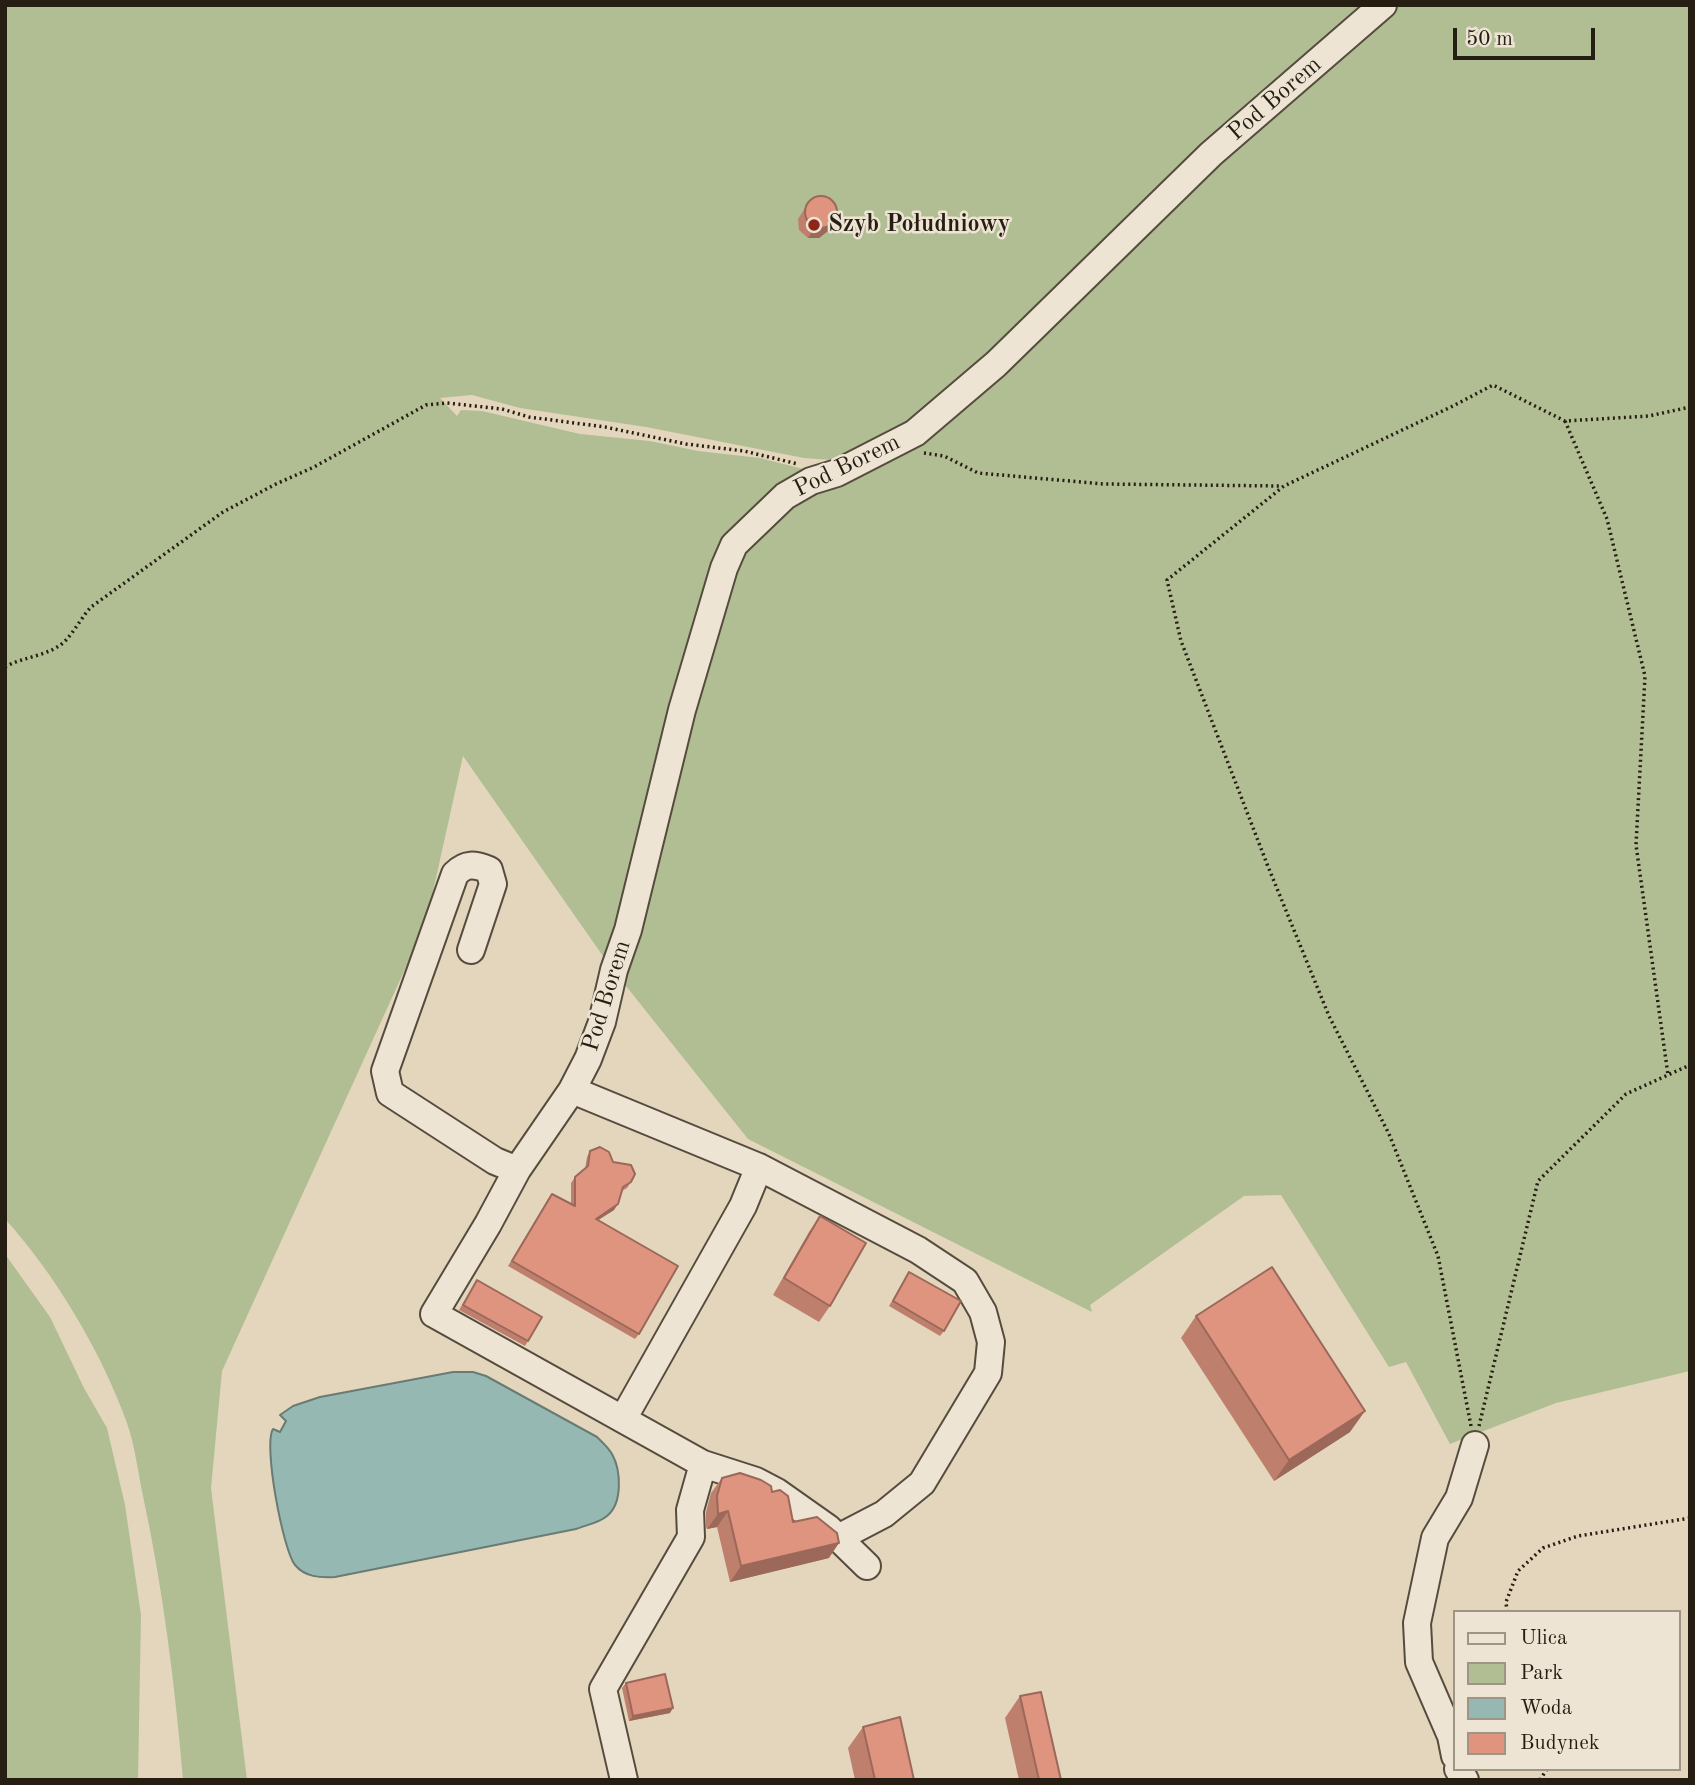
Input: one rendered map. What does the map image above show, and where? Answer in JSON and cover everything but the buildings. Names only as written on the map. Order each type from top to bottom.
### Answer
[{"type":"street","name":"Pod Borem","points":[[623,1419],[434,1314],[517,1170],[572,1090],[588,1059],[602,1022],[614,970],[628,930],[682,710],[724,568],[734,545],[785,496],[811,481],[838,473],[915,433],[996,364],[1211,154],[1382,5]]},
{"type":"street","points":[[471,950],[493,884],[489,870],[476,865],[463,866],[455,874],[385,1071],[390,1093],[495,1161],[517,1170]]},
{"type":"street","points":[[572,1090],[759,1167],[918,1250],[965,1281],[983,1312],[991,1342],[988,1373],[922,1483],[884,1514],[838,1538]]},
{"type":"street","points":[[759,1167],[743,1206],[623,1419],[703,1464],[756,1481],[777,1492],[828,1528],[867,1566]]},
{"type":"street","points":[[1454,1751],[1451,1736],[1419,1662],[1417,1623],[1435,1538],[1459,1498],[1475,1445]]},
{"type":"street","points":[[624,1780],[603,1689],[691,1537],[690,1510],[703,1464]]},
{"type":"path","points":[[1475,1445],[1438,1256],[1389,1134],[1329,1016],[1272,876],[1181,641],[1167,580],[1284,486],[1493,385],[1565,421],[1649,416],[1690,407]]},
{"type":"path","points":[[5,667],[18,659],[46,652],[67,639],[91,607],[223,512],[276,484],[300,475],[426,405],[447,403],[502,409],[529,417],[605,426],[685,444],[744,451],[803,465]]},
{"type":"path","points":[[1565,421],[1607,519],[1645,676],[1636,845],[1668,1075]]},
{"type":"path","points":[[921,453],[944,456],[978,472],[1091,483],[1284,486]]},
{"type":"path","points":[[1475,1445],[1538,1181],[1626,1094],[1690,1065]]},
{"type":"path","points":[[1507,1610],[1506,1602],[1518,1571],[1543,1548],[1578,1536],[1690,1518]]},
{"type":"green space","points":[[5,5],[1372,5],[913,429],[844,461],[804,458],[646,427],[520,408],[472,395],[440,398],[457,416],[461,410],[482,411],[580,434],[650,441],[698,451],[760,458],[815,472],[748,520],[605,959],[463,756],[426,923],[222,1371],[211,1488],[247,1780],[183,1780],[162,1602],[130,1432],[117,1396],[91,1342],[42,1264],[5,1219]]},
{"type":"green space","points":[[1395,5],[1690,5],[1690,1371],[1556,1403],[1450,1444],[1406,1362],[1389,1367],[1281,1195],[1244,1196],[1090,1305],[1092,1312],[748,1139],[618,976],[731,565],[792,497],[926,438],[961,412],[1139,231]]},
{"type":"green space","points":[[5,1254],[50,1317],[84,1388],[107,1428],[125,1505],[141,1615],[138,1780],[5,1780]]},
{"type":"water","points":[[453,1372],[473,1372],[486,1376],[597,1437],[610,1451],[619,1477],[618,1495],[612,1510],[600,1520],[576,1529],[335,1577],[313,1576],[299,1569],[290,1556],[285,1540],[272,1475],[273,1429],[280,1432],[286,1421],[280,1415],[293,1406],[320,1397]]},
{"type":"place","name":"Szyb Południowy","points":[[814,225]]}]
